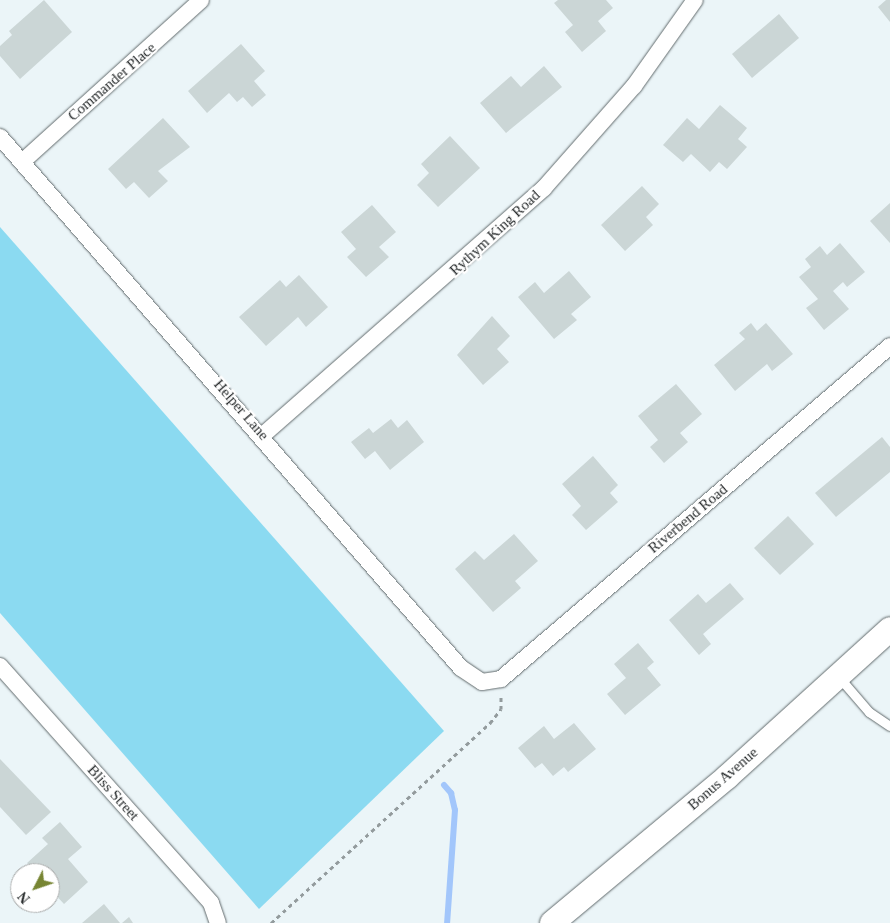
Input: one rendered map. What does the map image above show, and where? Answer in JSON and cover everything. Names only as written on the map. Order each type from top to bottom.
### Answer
[{"type":"street","name":"Commander Place","points":[[22,162],[201,0]]},
{"type":"street","name":"Rythym King Road","points":[[263,435],[544,188],[634,86],[696,0]]},
{"type":"street","name":"Helper Lane","points":[[0,138],[263,435],[461,668],[482,682],[501,679]]},
{"type":"street","name":"Riverbend Road","points":[[501,679],[890,346]]},
{"type":"street","name":"Bonus Avenue","points":[[552,923],[727,777],[890,629]]},
{"type":"street","name":"Bliss Street","points":[[0,666],[211,902],[218,923]]},
{"type":"lane","points":[[838,676],[869,712],[890,726]]},
{"type":"path","points":[[271,923],[490,723],[501,709],[501,679]]},
{"type":"shaded area","points":[[0,227],[444,731],[259,909],[0,613]]},
{"type":"building","points":[[44,0],[72,32],[20,79],[0,56],[0,46],[12,35],[9,31]]},
{"type":"building","points":[[558,0],[606,0],[613,8],[598,21],[606,31],[582,52],[565,32],[573,25],[554,3]]},
{"type":"building","points":[[886,0],[890,0],[890,22],[878,7]]},
{"type":"building","points":[[779,14],[799,38],[752,78],[732,54]]},
{"type":"building","points":[[241,44],[265,71],[254,81],[266,95],[252,107],[243,97],[237,102],[229,93],[207,113],[188,91]]},
{"type":"building","points":[[544,66],[562,87],[506,133],[480,103],[511,76],[521,87]]},
{"type":"building","points":[[720,105],[747,128],[738,139],[747,147],[727,169],[719,162],[710,172],[691,154],[683,162],[663,145],[687,118],[699,129]]},
{"type":"building","points":[[163,118],[190,147],[158,171],[168,181],[149,198],[134,182],[126,189],[108,169]]},
{"type":"building","points":[[450,136],[480,168],[438,207],[417,185],[429,173],[421,164]]},
{"type":"building","points":[[642,186],[659,204],[646,217],[653,225],[625,251],[601,225]]},
{"type":"building","points":[[890,203],[890,243],[870,221]]},
{"type":"building","points":[[372,205],[396,232],[379,247],[389,257],[366,277],[347,257],[356,249],[341,232]]},
{"type":"building","points":[[840,243],[865,272],[847,287],[843,282],[833,291],[849,309],[824,330],[806,308],[818,299],[799,277],[811,267],[805,259],[820,246],[827,255]]},
{"type":"building","points":[[569,271],[591,297],[571,314],[577,320],[554,339],[518,297],[535,282],[544,293]]},
{"type":"building","points":[[299,275],[328,307],[306,327],[298,317],[266,346],[239,317],[280,280],[286,287]]},
{"type":"building","points":[[492,316],[510,336],[497,349],[509,362],[483,385],[457,355]]},
{"type":"building","points":[[751,323],[757,331],[766,323],[793,354],[772,371],[767,364],[735,391],[714,365],[745,339],[739,333]]},
{"type":"building","points":[[676,384],[702,414],[680,433],[688,442],[664,463],[650,447],[658,440],[638,416]]},
{"type":"building","points":[[391,419],[398,428],[407,420],[424,442],[390,470],[375,451],[365,459],[351,442],[369,428],[373,433]]},
{"type":"building","points":[[882,437],[890,447],[890,472],[836,517],[815,493]]},
{"type":"building","points":[[593,456],[618,485],[610,493],[618,502],[586,530],[572,515],[581,506],[562,484]]},
{"type":"building","points":[[788,516],[814,544],[780,575],[754,548]]},
{"type":"building","points":[[514,534],[538,561],[515,581],[521,588],[493,612],[455,569],[475,551],[484,560]]},
{"type":"building","points":[[730,583],[744,599],[703,634],[711,644],[699,655],[669,620],[698,594],[706,603]]},
{"type":"building","points":[[638,643],[654,662],[647,668],[661,685],[625,715],[607,694],[626,678],[614,664]]},
{"type":"building","points":[[574,723],[596,749],[568,772],[564,767],[553,776],[542,763],[535,768],[518,748],[544,726],[554,739]]},
{"type":"building","points":[[0,759],[51,812],[26,835],[0,807]]},
{"type":"building","points":[[60,822],[82,847],[68,859],[88,882],[64,904],[60,900],[60,863],[27,863],[48,844],[42,838]]},
{"type":"building","points":[[104,904],[120,923],[82,923]]},
{"type":"building","points":[[129,917],[133,923],[122,923]]},
{"type":"waterway","points":[[444,785],[451,793],[455,810],[447,923]]}]
